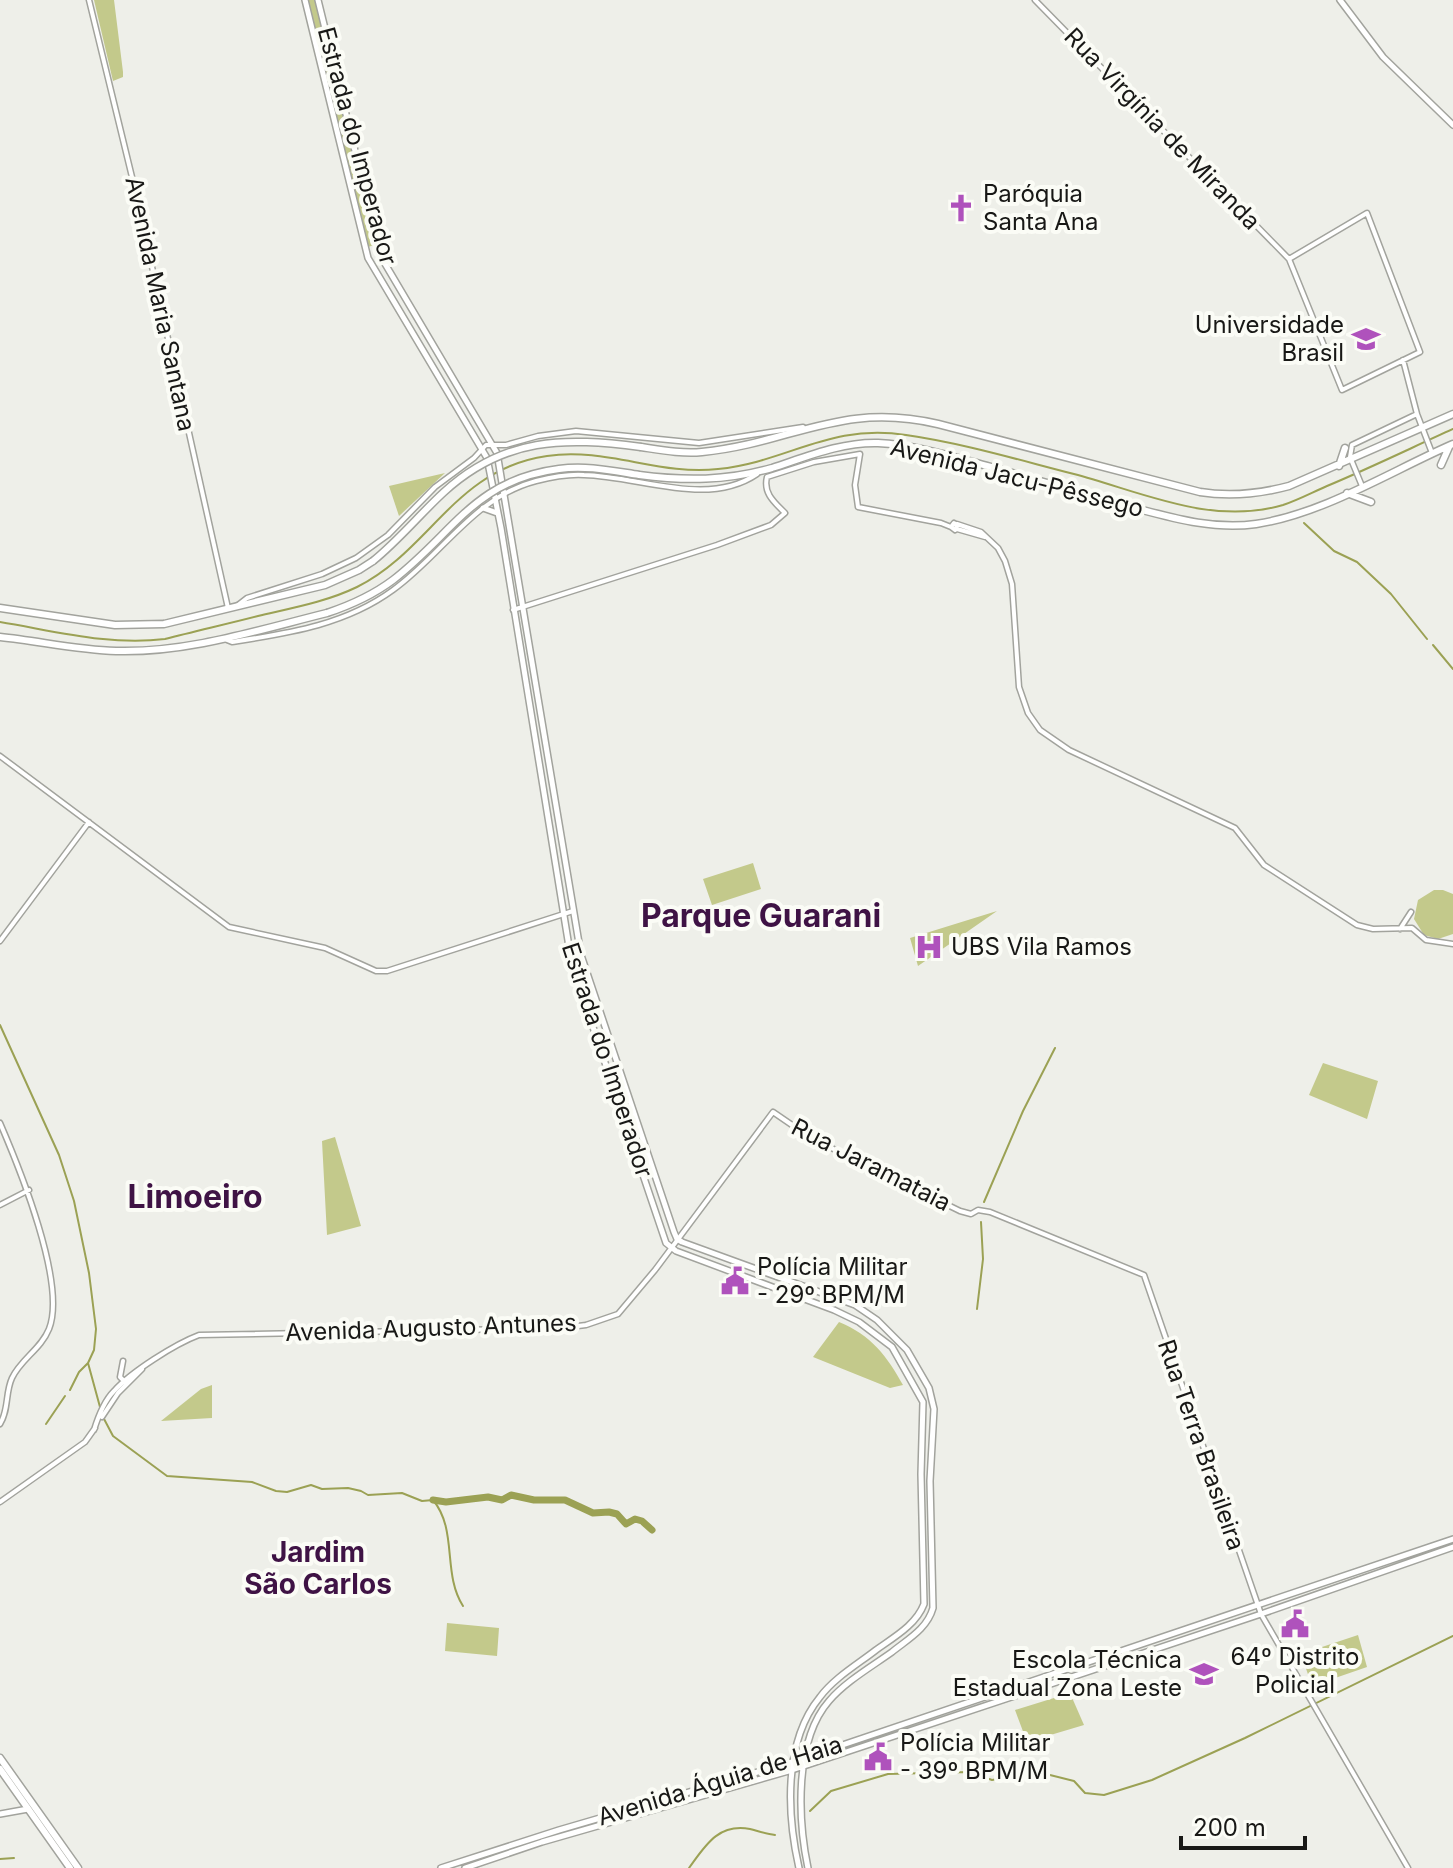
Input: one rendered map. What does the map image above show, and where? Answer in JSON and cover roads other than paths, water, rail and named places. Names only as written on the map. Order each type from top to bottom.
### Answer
[{"type":"main road","name":"Estrada do Imperador","points":[[305,0],[368,258],[482,448],[489,467],[561,905],[578,985],[664,1237],[671,1249]]},
{"type":"main road","name":"Estrada do Imperador","points":[[318,0],[381,257],[479,421],[499,461],[581,955],[669,1223],[677,1239]]},
{"type":"main road","points":[[1340,0],[1383,57],[1453,125]]},
{"type":"main road","points":[[323,73],[335,70]]},
{"type":"main road","name":"Avenida Jacu-Pêssego","points":[[0,608],[131,627],[171,623],[325,585],[373,561],[445,491],[472,471],[500,456],[543,443],[598,441],[702,452],[757,442],[805,427],[856,417],[897,416],[1217,494],[1271,491],[1352,462],[1453,414]]},
{"type":"main road","points":[[466,422],[479,421]]},
{"type":"main road","name":"Avenida Jacu-Pêssego","points":[[0,637],[116,651],[149,651],[225,639],[327,613],[360,600],[393,579],[468,508],[495,488],[548,470],[575,468],[699,480],[766,473],[868,443],[915,447],[1177,519],[1216,526],[1242,526],[1275,520],[1347,493],[1431,451],[1452,444]]},
{"type":"main road","points":[[1441,465],[1452,444]]},
{"type":"main road","points":[[1339,466],[1345,448]]},
{"type":"main road","points":[[1347,493],[1371,502]]},
{"type":"main road","points":[[483,508],[498,514],[508,555],[515,557]]},
{"type":"main road","points":[[561,905],[573,911]]},
{"type":"main road","points":[[677,1239],[855,1305],[900,1340],[933,1399],[935,1421],[930,1488],[935,1601],[931,1616],[920,1630],[829,1700],[811,1736],[804,1766],[802,1818],[808,1868]]},
{"type":"main road","points":[[671,1249],[847,1315],[892,1347],[923,1402],[921,1459],[925,1597],[921,1611],[913,1622],[828,1687],[814,1705],[792,1762],[791,1819],[799,1868]]},
{"type":"main road","points":[[729,1259],[731,1271]]},
{"type":"main road","points":[[921,1459],[932,1460]]},
{"type":"main road","name":"Avenida Águia de Haia","points":[[465,1868],[652,1803],[805,1758],[1453,1539]]},
{"type":"main road","name":"Avenida Águia de Haia","points":[[441,1868],[497,1848],[792,1770],[1453,1547]]},
{"type":"main road","points":[[1411,1561],[1408,1558],[1412,1553]]},
{"type":"main road","points":[[802,1733],[808,1732],[811,1736]]},
{"type":"main road","points":[[0,1758],[78,1868]]},
{"type":"main road","points":[[0,1769],[70,1868]]},
{"type":"main road","points":[[0,1814],[28,1809],[41,1813]]},
{"type":"street","name":"Avenida Maria Santana","points":[[89,0],[132,177],[228,608]]},
{"type":"street","name":"Rua Virgínia de Miranda","points":[[1035,0],[1289,259]]},
{"type":"street","points":[[1367,213],[1420,352],[1342,390],[1289,259],[1367,213]]},
{"type":"street","points":[[1403,360],[1417,414],[1431,451]]},
{"type":"street","points":[[1361,484],[1352,462],[1352,445],[1417,414]]},
{"type":"street","points":[[236,607],[247,598],[322,574],[356,558],[388,535],[435,487],[491,444],[506,445],[538,436],[576,431],[699,443],[805,427]]},
{"type":"street","points":[[814,458],[860,454],[855,485],[858,507],[974,528],[1001,554],[1009,571],[1019,687],[1033,722],[1048,737],[1069,750],[1235,828],[1264,865],[1357,925],[1373,929],[1412,928],[1426,940],[1453,944]]},
{"type":"street","points":[[225,639],[232,642],[300,631],[333,621],[390,592],[483,508],[505,493],[539,480],[583,475],[674,487],[708,488],[766,473],[769,495],[785,513],[766,527],[717,545],[513,610]]},
{"type":"street","points":[[0,756],[229,927],[325,948],[376,971],[394,969],[573,911]]},
{"type":"street","points":[[0,941],[89,822]]},
{"type":"street","points":[[1400,929],[1411,912]]},
{"type":"street","name":"Avenida Augusto Antunes","points":[[0,1502],[85,1442],[112,1393],[124,1381],[182,1342],[209,1334],[519,1330],[586,1325],[618,1314],[671,1249],[773,1112]]},
{"type":"street","name":"Rua Jaramataia","points":[[773,1112],[811,1138],[960,1211],[971,1214],[978,1210],[996,1214],[1144,1275]]},
{"type":"street","points":[[0,1123],[29,1190],[49,1276],[53,1314],[43,1341],[13,1377],[0,1424]]},
{"type":"street","points":[[0,1205],[29,1190]]},
{"type":"street","name":"Rua Terra Brasileira","points":[[1144,1275],[1261,1614],[1408,1868]]},
{"type":"street","points":[[123,1361],[120,1377],[124,1381]]},
{"type":"street","name":"Avenida Augusto Antunes","points":[[106,1408],[142,1369]]},
{"type":"waterway","points":[[0,622],[82,636],[144,641],[165,639],[321,601],[357,587],[383,571],[466,493],[489,477],[515,464],[547,456],[590,455],[675,469],[718,469],[854,434],[906,435],[969,447],[1177,504],[1230,512],[1289,503],[1453,429]]},
{"type":"waterway","points":[[1304,523],[1334,551],[1357,562],[1391,594],[1427,639]]},
{"type":"waterway","points":[[1433,645],[1453,669]]},
{"type":"waterway","points":[[0,1025],[59,1155],[74,1201],[89,1273],[96,1329],[94,1350],[88,1363],[100,1407]]},
{"type":"waterway","points":[[984,1202],[1023,1111],[1055,1048]]},
{"type":"waterway","points":[[977,1309],[983,1259],[981,1222]]},
{"type":"waterway","points":[[70,1390],[79,1372],[88,1363]]},
{"type":"waterway","points":[[46,1424],[65,1396]]},
{"type":"waterway","points":[[103,1417],[113,1436],[167,1476],[252,1482],[287,1492],[311,1485],[322,1489],[348,1488],[368,1495],[402,1493],[422,1501],[433,1500],[445,1525],[453,1580],[463,1606]]},
{"type":"waterway","points":[[433,1500],[446,1502],[488,1497],[502,1500],[511,1495],[534,1500],[565,1500],[593,1513],[617,1514],[626,1524],[635,1519],[642,1521],[652,1530]]},
{"type":"waterway","points":[[810,1811],[831,1791],[888,1774],[970,1772],[992,1780],[1038,1772],[1074,1781],[1085,1793],[1104,1795],[1152,1780],[1245,1738],[1453,1636]]},
{"type":"waterway","points":[[689,1868],[714,1838],[729,1829],[750,1829],[775,1835]]},
{"type":"waterway","points":[[0,1859],[14,1858]]},
{"type":"place","name":"Paróquia Santa Ana","points":[[961,208]]},
{"type":"place","name":"Universidade Brasil","points":[[1366,339]]},
{"type":"place","name":"UBS Vila Ramos","points":[[929,947]]},
{"type":"place","name":"Polícia Militar - 29º BPM/M","points":[[735,1281]]},
{"type":"place","name":"64º Distrito Policial","points":[[1295,1624]]},
{"type":"place","name":"Escola Técnica Estadual Zona Leste","points":[[1204,1674]]},
{"type":"place","name":"Polícia Militar - 39º BPM/M","points":[[878,1757]]},
{"type":"district","name":"Parque Guarani","points":[[761,916]]},
{"type":"district","name":"Limoeiro","points":[[195,1197]]},
{"type":"district","name":"Jardim São Carlos","points":[[318,1568]]}]
